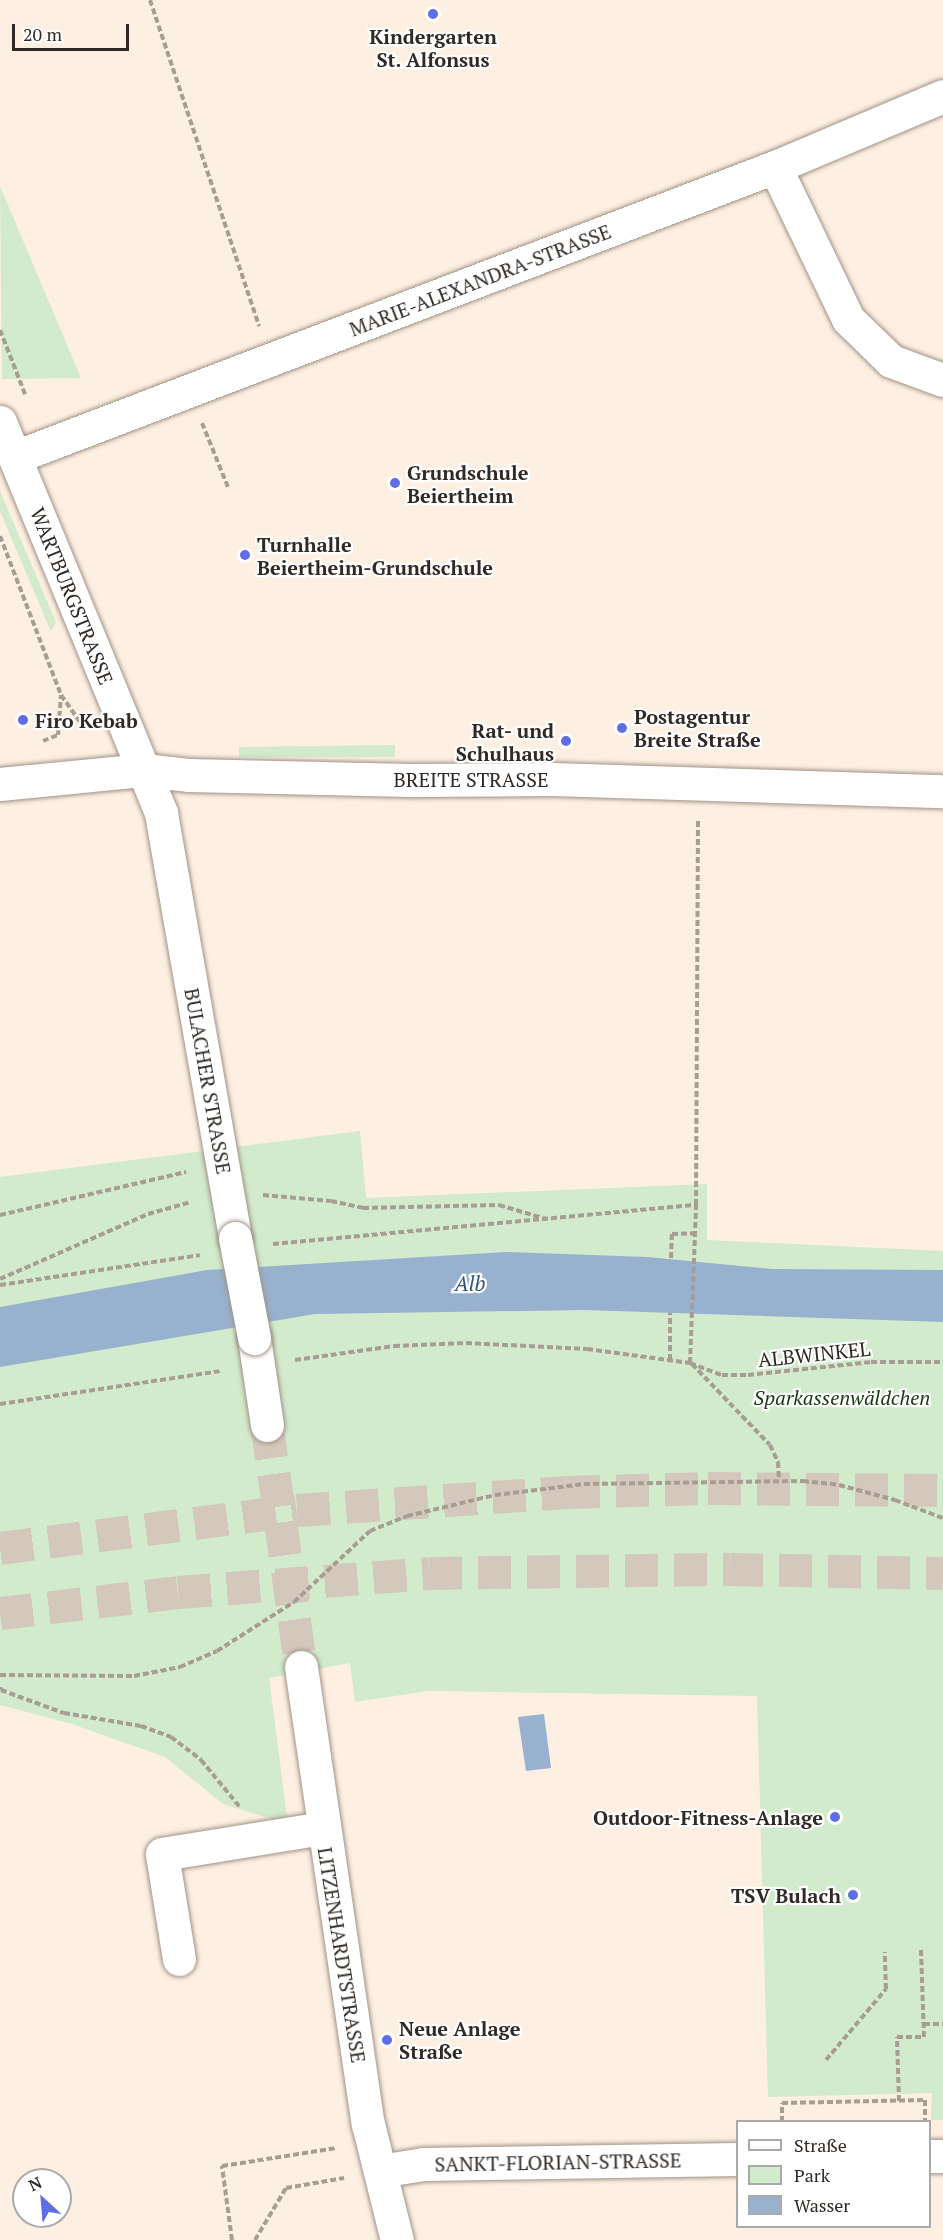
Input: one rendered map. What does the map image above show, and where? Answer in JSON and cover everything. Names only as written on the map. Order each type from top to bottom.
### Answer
[{"type":"street","name":"MARIE-ALEXANDRA-STRASSE","points":[[15,457],[775,167],[943,96]]},
{"type":"street","points":[[775,167],[848,319],[891,361],[943,380]]},
{"type":"street","name":"WARTBURGSTRASSE","points":[[0,422],[144,771]]},
{"type":"street","name":"BREITE STRASSE","points":[[14,783],[144,771],[360,780],[552,778],[943,791]]},
{"type":"street","name":"BULACHER STRASSE","points":[[144,771],[161,813],[261,1380]]},
{"type":"street","name":"LITZENHARDTSTRASSE","points":[[301,1667],[322,1828],[377,2157],[397,2240]]},
{"type":"street","points":[[179,1959],[162,1854],[258,1836],[322,1828]]},
{"type":"street","name":"SANKT-FLORIAN-STRASSE","points":[[377,2157],[423,2164],[736,2159]]},
{"type":"path","points":[[150,0],[271,361]]},
{"type":"path","points":[[0,330],[45,445]]},
{"type":"path","points":[[189,392],[228,487]]},
{"type":"path","points":[[14,783],[25,748],[57,735],[61,695]]},
{"type":"path","points":[[697,783],[696,1233],[690,1363],[770,1445],[778,1462],[779,1480]]},
{"type":"path","points":[[0,1215],[225,1179],[363,1208],[498,1205],[550,1220]]},
{"type":"path","points":[[0,1279],[225,1179]]},
{"type":"path","points":[[466,1226],[696,1205]]},
{"type":"path","points":[[671,1258],[672,1234],[696,1233]]},
{"type":"path","points":[[0,1285],[52,1278]]},
{"type":"path","points":[[670,1313],[670,1360]]},
{"type":"path","name":"ALBWINKEL","points":[[261,1380],[394,1346],[466,1343],[586,1348],[690,1363],[722,1375],[748,1375],[871,1362],[943,1362]]},
{"type":"path","points":[[0,1404],[204,1373]]},
{"type":"path","points":[[0,1675],[134,1676],[180,1667],[252,1630],[294,1602],[370,1531],[407,1516],[495,1495],[584,1484],[779,1480],[839,1485],[943,1518]]},
{"type":"path","points":[[0,1687],[1,1690],[56,1711],[141,1726],[171,1737],[201,1760],[232,1795],[258,1836]]},
{"type":"path","points":[[899,2101],[897,2037],[924,2037],[921,1950]]},
{"type":"path","points":[[826,2060],[886,1989],[885,1952]]},
{"type":"path","points":[[924,2024],[943,2024]]},
{"type":"path","points":[[782,2120],[782,2103],[925,2100],[925,2120]]},
{"type":"path","points":[[232,2240],[222,2166],[377,2157]]},
{"type":"path","points":[[255,2240],[286,2188],[377,2157]]},
{"type":"green space","points":[[0,186],[81,378],[2,379]]},
{"type":"green space","points":[[0,491],[56,622],[51,632],[0,511]]},
{"type":"green space","points":[[395,745],[395,757],[239,757],[239,747]]},
{"type":"green space","name":"Sparkassenwäldchen","points":[[360,1131],[366,1198],[707,1184],[707,1240],[943,1251],[943,2120],[931,2120],[932,2093],[768,2097],[757,1696],[428,1691],[355,1702],[350,1663],[269,1678],[288,1824],[223,1804],[165,1757],[72,1724],[0,1705],[0,1177]]},
{"type":"water","name":"Alb","points":[[506,1252],[647,1257],[772,1269],[943,1270],[943,1322],[585,1310],[315,1314],[0,1367],[0,1307],[207,1270]]},
{"type":"water","points":[[544,1714],[551,1768],[526,1771],[518,1717]]},
{"type":"tunnel","points":[[267,1425],[301,1667]]},
{"type":"tunnel","points":[[0,1548],[297,1510],[567,1492],[708,1488],[943,1490]]},
{"type":"tunnel","points":[[0,1613],[178,1592],[429,1573],[730,1569],[943,1573]]},
{"type":"place","name":"Kindergarten St. Alfonsus","points":[[433,14]]},
{"type":"place","name":"Grundschule Beiertheim","points":[[395,483]]},
{"type":"place","name":"Turnhalle Beiertheim-Grundschule","points":[[245,555]]},
{"type":"place","name":"Firo Kebab","points":[[23,720]]},
{"type":"place","name":"Postagentur Breite Straße","points":[[622,728]]},
{"type":"place","name":"Rat- und Schulhaus","points":[[566,741]]},
{"type":"place","name":"Outdoor-Fitness-Anlage","points":[[835,1817]]},
{"type":"place","name":"TSV Bulach","points":[[853,1895]]},
{"type":"place","name":"Neue Anlage Straße","points":[[387,2040]]}]
